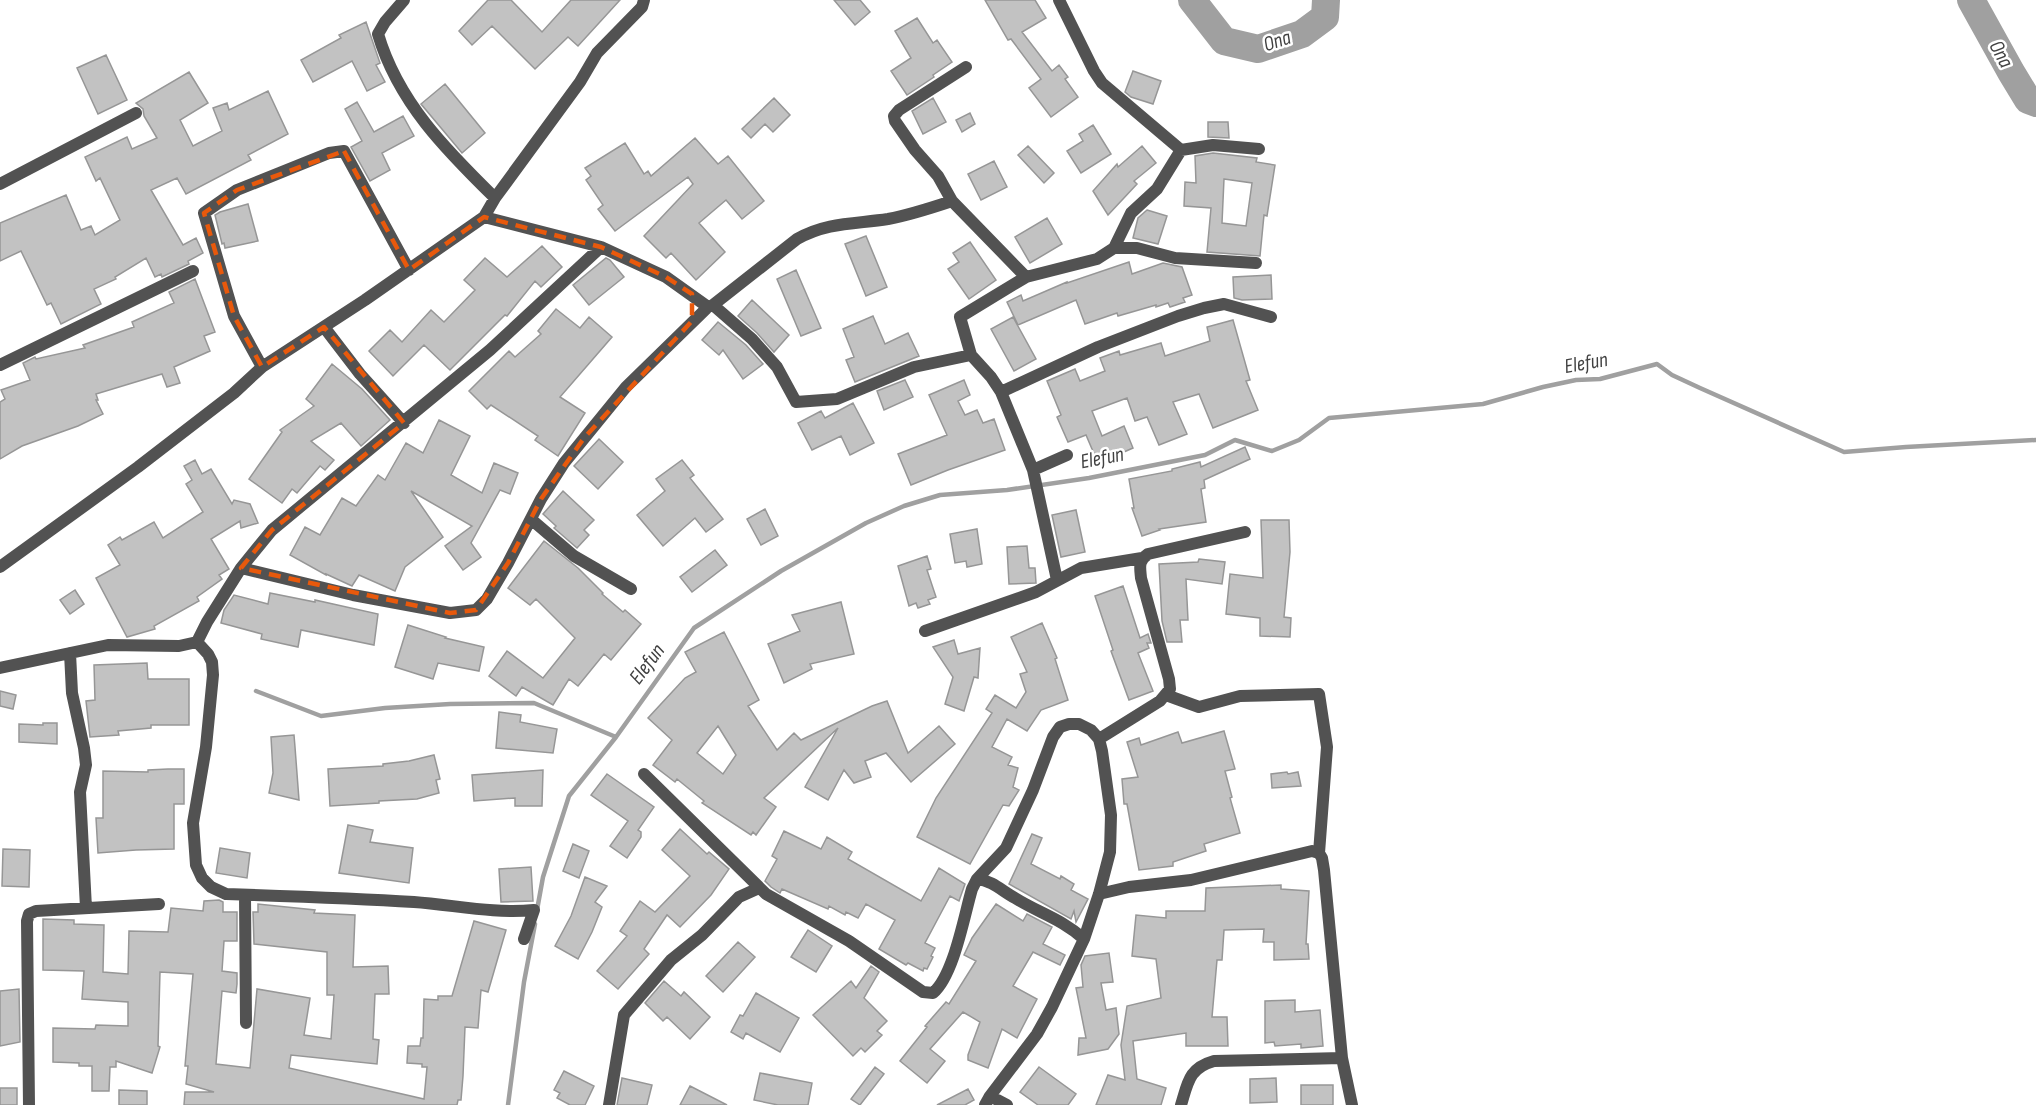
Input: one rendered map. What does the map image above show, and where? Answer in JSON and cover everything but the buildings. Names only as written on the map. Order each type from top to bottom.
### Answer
[{"type":"street","points":[[404,0],[378,34],[385,56],[422,121],[445,148],[495,198]]},
{"type":"street","points":[[0,567],[138,467],[234,393],[262,367],[409,270],[484,217],[495,198],[580,82],[597,53],[642,7],[644,0]]},
{"type":"street","points":[[1059,0],[1102,83],[1181,150],[1213,145],[1259,149]]},
{"type":"street","points":[[966,67],[899,110],[894,116],[895,122],[938,176],[952,201],[1026,277]]},
{"type":"street","points":[[0,184],[136,113]]},
{"type":"street","points":[[1057,580],[1036,481],[1001,392],[971,355],[960,317],[1026,277],[1097,259],[1114,248],[1131,213],[1157,189],[1181,150]]},
{"type":"street","points":[[262,367],[234,315],[204,213],[237,190],[328,153],[344,151],[409,270]]},
{"type":"street","points":[[241,568],[353,595],[450,613],[476,610],[487,599],[532,520],[541,499],[564,463],[626,387],[692,321],[797,239],[810,232],[827,226],[913,214],[952,201]]},
{"type":"street","points":[[484,217],[601,247],[666,277],[711,306],[758,346],[777,367],[796,402],[837,399],[914,367],[971,355]]},
{"type":"street","points":[[197,642],[241,568],[273,530],[490,350],[601,247]]},
{"type":"street","points":[[1114,248],[1137,248],[1175,258],[1256,263]]},
{"type":"street","points":[[0,365],[193,271]]},
{"type":"street","points":[[692,294],[692,321]]},
{"type":"street","points":[[1001,392],[1098,347],[1204,308],[1224,304],[1271,317]]},
{"type":"street","points":[[324,327],[360,374],[404,423]]},
{"type":"street","points":[[1036,481],[1067,455]]},
{"type":"street","points":[[532,520],[574,556],[631,589]]},
{"type":"street","points":[[925,631],[1036,592],[1081,568],[1142,558],[1148,554],[1245,532]]},
{"type":"street","points":[[1099,738],[1160,701],[1170,688],[1141,578],[1142,558]]},
{"type":"street","points":[[0,668],[108,645],[179,646],[197,642]]},
{"type":"street","points":[[197,642],[212,662],[213,675],[206,747],[193,824],[196,865],[202,878],[211,887],[226,894],[347,897],[419,902],[478,910],[534,909],[524,939]]},
{"type":"street","points":[[70,653],[72,693],[86,765],[80,792],[86,908]]},
{"type":"street","points":[[1166,695],[1199,707],[1240,696],[1319,694],[1327,747],[1319,853],[1324,870],[1342,1058],[1352,1105]]},
{"type":"street","points":[[644,774],[766,894],[849,941],[923,992],[933,993],[938,988],[952,959],[972,889],[977,879],[1006,848],[1033,790],[1053,737],[1060,727],[1069,724],[1079,724],[1092,730],[1099,738],[1111,815],[1110,852],[1099,894],[1070,973],[1037,1034],[987,1100],[1007,1105]]},
{"type":"street","points":[[1099,894],[1129,886],[1191,880],[1312,851],[1319,853]]},
{"type":"street","points":[[977,879],[999,886],[1014,898],[1070,926],[1084,939]]},
{"type":"street","points":[[609,1105],[624,1015],[671,960],[702,934],[739,897],[759,888]]},
{"type":"street","points":[[245,895],[246,1023]]},
{"type":"street","points":[[29,1105],[27,921],[29,914],[36,910],[159,904]]},
{"type":"street","points":[[1181,1105],[1190,1077],[1201,1065],[1214,1061],[1342,1058]]},
{"type":"highlighted area","points":[[344,151],[409,270],[484,217],[601,247],[666,277],[692,294],[692,321],[584,438],[541,499],[508,563],[476,610],[450,613],[241,568],[272,530],[404,423],[324,327],[262,367],[234,316],[204,213],[237,190]]},
{"type":"waterway","name":"Ona","points":[[1192,0],[1224,41],[1258,49],[1302,34],[1325,17],[1326,0]]},
{"type":"waterway","name":"Ona","points":[[1971,0],[2028,100],[2036,103]]},
{"type":"waterway","name":"Elefun","points":[[537,910],[543,877],[569,796],[616,737],[694,628],[781,571],[866,523],[904,506],[940,495],[1007,490],[1089,478],[1205,455],[1235,440],[1272,451],[1299,440],[1329,418],[1483,404],[1543,387],[1576,380],[1600,379],[1657,364],[1672,375],[1844,452],[2036,440]]},
{"type":"waterway","points":[[256,691],[321,716],[385,708],[450,704],[534,703],[616,737]]},
{"type":"waterway","name":"Elefun","points":[[508,1105],[524,982],[535,924]]}]
